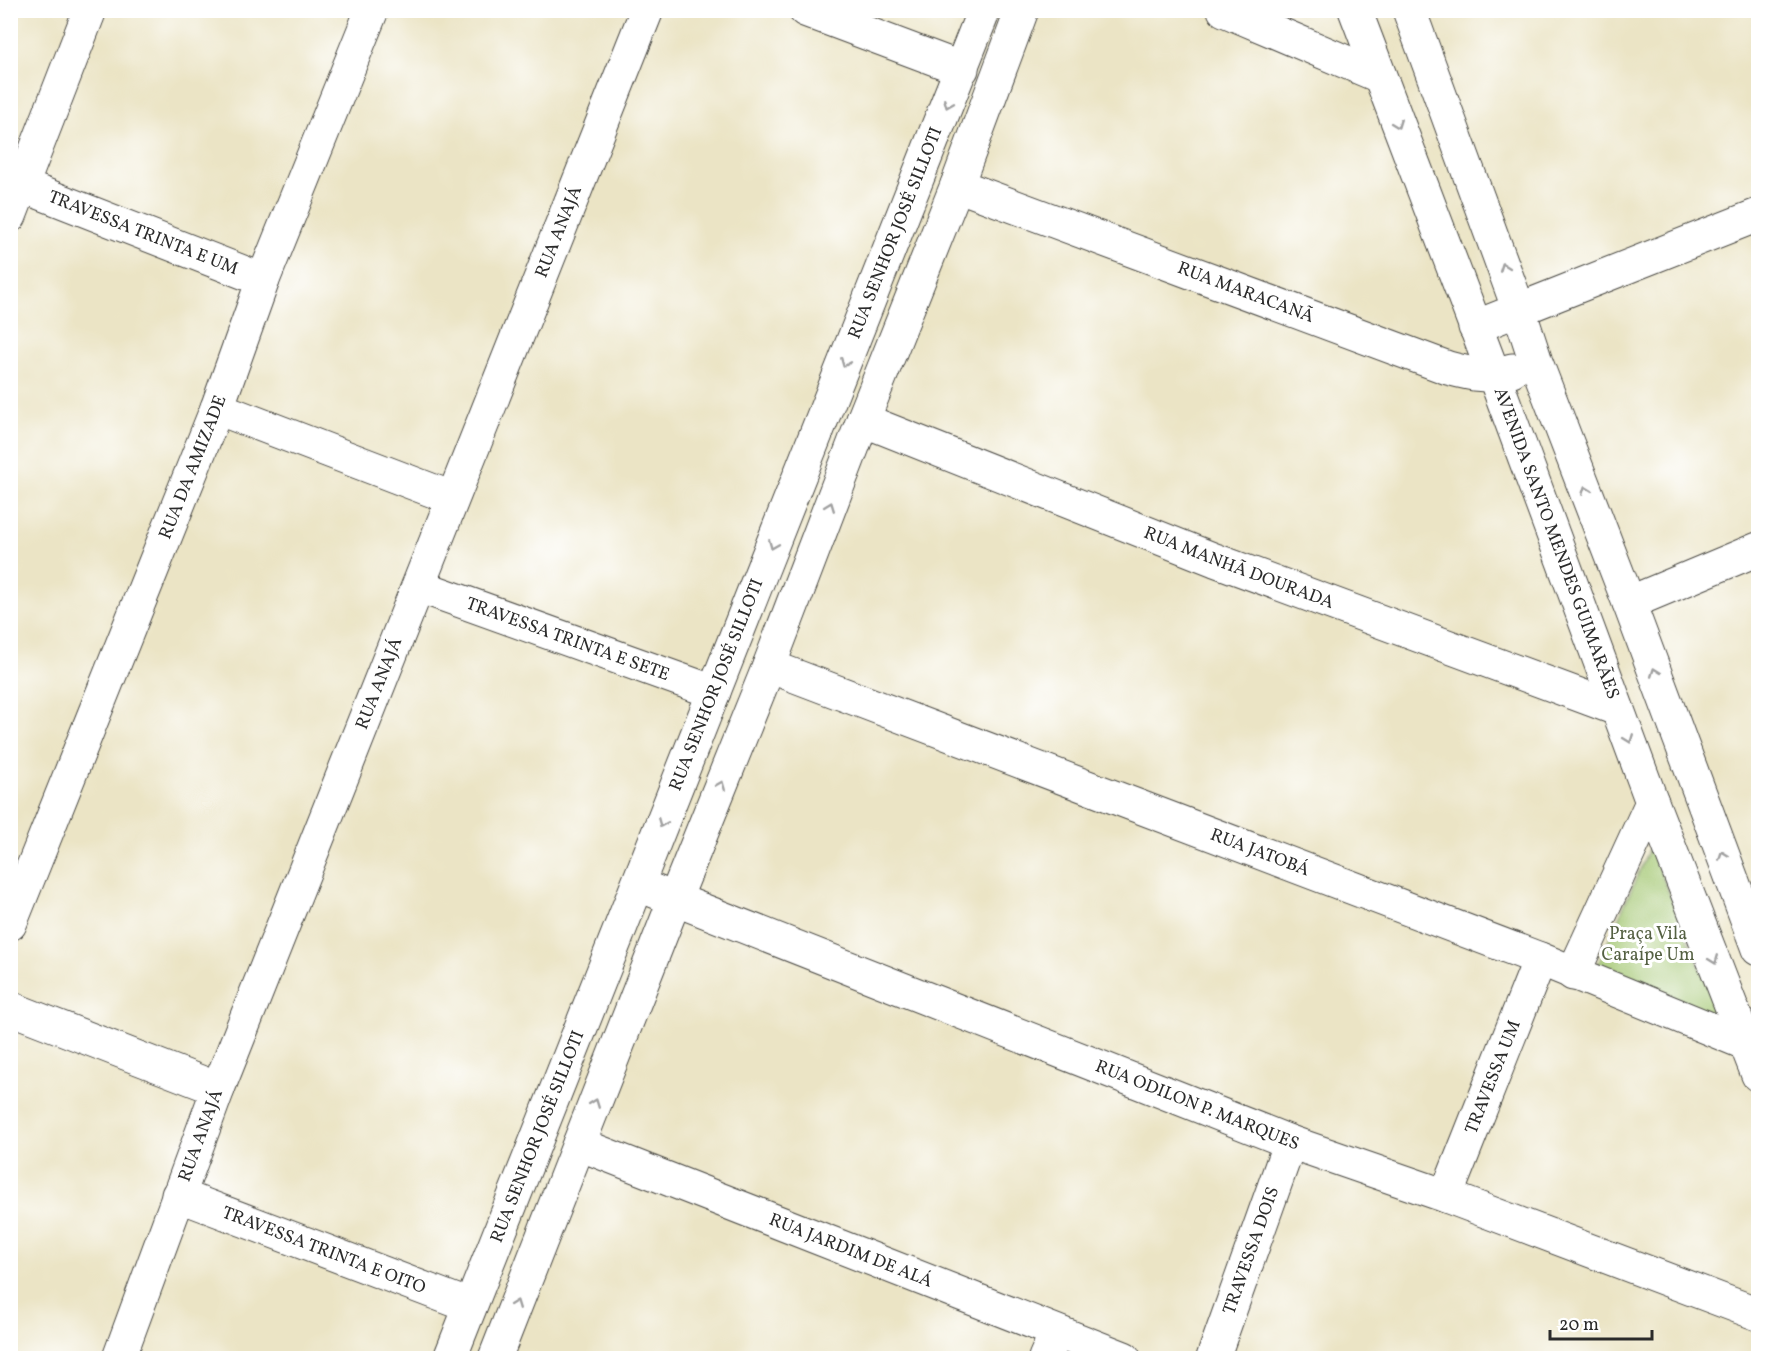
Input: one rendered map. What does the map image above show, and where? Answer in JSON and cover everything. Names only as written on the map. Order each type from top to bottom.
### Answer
[{"type":"street","points":[[10,216],[90,10]]},
{"type":"street","name":"RUA DA AMIZADE","points":[[10,924],[17,889],[217,408],[263,280],[372,10]]},
{"type":"street","name":"RUA ANAJÁ","points":[[119,1359],[218,1089],[647,10]]},
{"type":"street","points":[[805,10],[962,69]]},
{"type":"street","name":"RUA SENHOR JOSÉ SILLOTI","points":[[450,1359],[984,10]]},
{"type":"street","name":"RUA SENHOR JOSÉ SILLOTI","points":[[495,1359],[769,666],[863,420],[957,184],[1022,10]]},
{"type":"street","points":[[1224,10],[1379,76]]},
{"type":"street","name":"AVENIDA SANTO MENDES GUIMARÃES","points":[[1355,10],[1494,375],[1652,802],[1758,1074]]},
{"type":"street","points":[[1409,10],[1536,362],[1629,603],[1746,881],[1758,949]]},
{"type":"street","name":"RUA MARACANÃ","points":[[957,184],[1448,368],[1472,375],[1494,375],[1536,362]]},
{"type":"street","name":"TRAVESSA TRINTA E UM","points":[[23,186],[263,280]]},
{"type":"street","points":[[1475,327],[1758,215]]},
{"type":"street","points":[[217,408],[452,498]]},
{"type":"street","name":"RUA MANHÃ DOURADA","points":[[863,420],[1215,560],[1617,709]]},
{"type":"street","points":[[1629,603],[1758,549]]},
{"type":"street","name":"TRAVESSA TRINTA E SETE","points":[[419,586],[714,692]]},
{"type":"street","name":"RUA JATOBÁ","points":[[769,666],[1540,959],[1747,1044]]},
{"type":"street","points":[[1574,974],[1652,802]]},
{"type":"street","name":"RUA ODILON P. MARQUES","points":[[638,885],[1290,1142],[1446,1196],[1758,1314]]},
{"type":"street","name":"TRAVESSA UM","points":[[1446,1196],[1540,959]]},
{"type":"street","points":[[10,1008],[218,1089]]},
{"type":"street","name":"TRAVESSA DOIS","points":[[1213,1359],[1290,1142]]},
{"type":"street","name":"RUA JARDIM DE ALÁ","points":[[579,1144],[1050,1346],[1124,1359]]},
{"type":"street","name":"TRAVESSA TRINTA E OITO","points":[[178,1195],[470,1306]]},
{"type":"green space","name":"Praça Vila Caraípe Um","points":[[1650,847],[1707,984],[1719,1017],[1598,964]]}]
